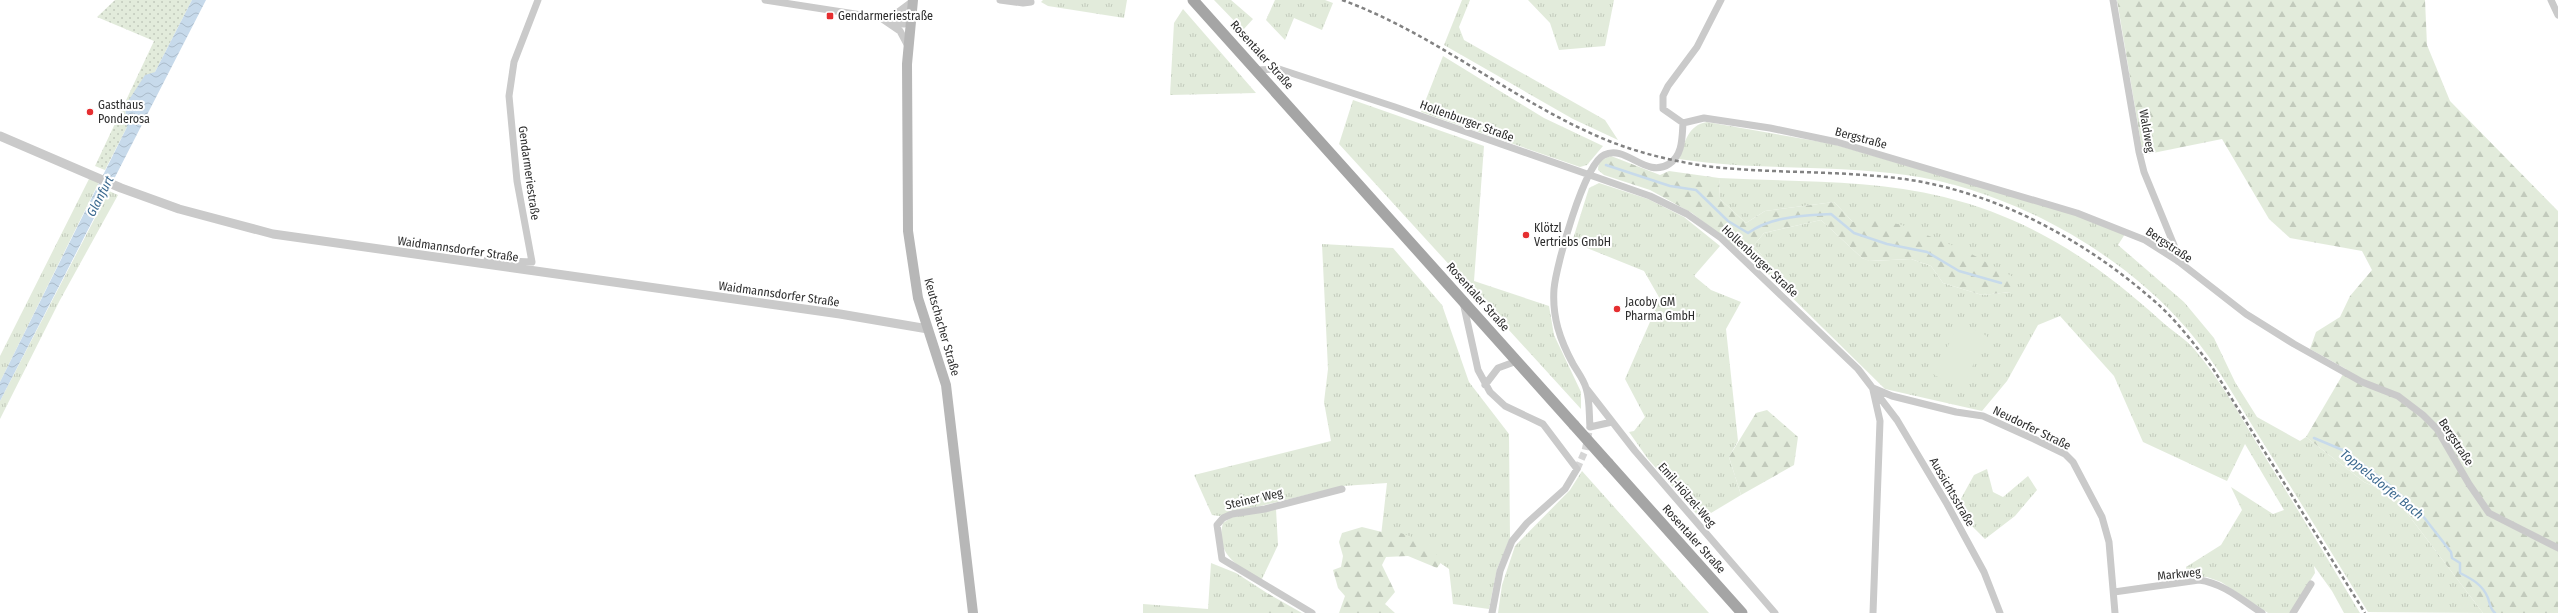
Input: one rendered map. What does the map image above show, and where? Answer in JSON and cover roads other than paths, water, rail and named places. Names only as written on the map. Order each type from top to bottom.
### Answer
[{"type":"main road","name":"Keutschacher Straße","points":[[913,0],[908,46],[906,194],[908,231],[918,298],[946,385],[952,420],[963,546],[972,613]]},
{"type":"main road","name":"Rosentaler Straße","points":[[1193,0],[1258,70],[1742,613]]},
{"type":"street","name":"Gendarmeriestraße","points":[[441,259],[532,262],[517,181],[509,96],[514,62],[538,0]]},
{"type":"street","points":[[765,0],[881,18],[900,31],[908,46]]},
{"type":"street","points":[[881,18],[894,15],[913,0]]},
{"type":"street","points":[[1000,0],[1023,3],[1031,2]]},
{"type":"street","points":[[1683,123],[1663,109],[1663,96],[1697,47],[1720,0]]},
{"type":"street","name":"Waldweg","points":[[2113,0],[2139,152],[2144,172],[2176,250],[2178,261]]},
{"type":"street","points":[[2551,0],[2558,15]]},
{"type":"street","points":[[894,15],[910,20]]},
{"type":"street","points":[[888,22],[904,24],[910,20]]},
{"type":"street","name":"Hollenburger Straße","points":[[1258,70],[1279,69],[1395,107],[1587,176],[1650,196],[1687,214],[1721,238],[1858,369],[1872,388],[1880,421],[1873,613]]},
{"type":"street","name":"Bergstraße","points":[[1683,123],[1704,118],[1770,128],[1837,142],[2077,213],[2145,240],[2178,261],[2246,314],[2288,340],[2362,382],[2398,396],[2437,429],[2469,484],[2489,513],[2558,548]]},
{"type":"street","name":"Emil-Hölzel-Weg","points":[[1683,123],[1679,151],[1670,163],[1661,168],[1651,168],[1616,154],[1608,153],[1597,160],[1587,176],[1565,240],[1554,290],[1555,322],[1561,342],[1586,388],[1612,422],[1775,613]]},
{"type":"street","name":"Waidmannsdorfer Straße","points":[[0,136],[121,188],[179,209],[234,225],[317,241],[840,314],[928,329]]},
{"type":"street","points":[[1462,299],[1478,370],[1485,385],[1496,400],[1505,406],[1543,424],[1577,469],[1565,488],[1527,523],[1512,541],[1500,571],[1492,613]]},
{"type":"street","points":[[1485,385],[1498,368],[1517,361]]},
{"type":"street","name":"Emil-Hölzel-Weg","points":[[1586,388],[1590,427],[1612,422]]},
{"type":"street","name":"Neudorfer Straße","points":[[1872,388],[1892,396],[1956,412],[1983,416],[2065,454],[2078,468],[2102,517],[2109,542],[2115,613]]},
{"type":"street","name":"Aussichtsstraße","points":[[1872,388],[1897,420],[1947,504],[1984,572],[2000,613]]},
{"type":"street","name":"Steiner Weg","points":[[1312,613],[1222,559],[1218,525],[1223,518],[1232,514],[1265,508],[1342,489]]},
{"type":"street","name":"Markweg","points":[[2114,592],[2206,581],[2223,588],[2262,613]]},
{"type":"street","points":[[2293,613],[2311,584]]},
{"type":"water","name":"Glanfurt","points":[[192,0],[206,0],[0,401],[0,382],[127,127],[125,106],[145,75],[155,72]]},
{"type":"waterway","points":[[1606,165],[1670,186],[1696,190],[1728,221],[1748,233],[1757,227],[1777,220],[1798,216],[1831,214],[1854,233],[1887,244],[1927,252],[1959,271],[2001,283]]},
{"type":"waterway","name":"Toppelsdorfer Bach","points":[[2314,438],[2345,451],[2388,484],[2419,511],[2451,552],[2452,558],[2460,563],[2460,573],[2473,580],[2486,593],[2491,608],[2495,613]]},
{"type":"tunnel","points":[[1577,469],[1585,451],[1590,427]]},
{"type":"railway","points":[[1342,0],[1408,30],[1532,103],[1564,120],[1597,136],[1636,151],[1705,166],[1879,176],[1938,185],[2005,207],[2037,221],[2067,238],[2125,277],[2152,299],[2169,314],[2191,340],[2212,367],[2365,613]]},
{"type":"place","name":"Gendarmeriestraße","points":[[830,16]]},
{"type":"place","name":"Gasthaus Ponderosa","points":[[90,112]]},
{"type":"place","name":"Klötzl Vertriebs GmbH","points":[[1526,235]]},
{"type":"place","name":"Jacoby GM Pharma GmbH","points":[[1617,309]]}]
